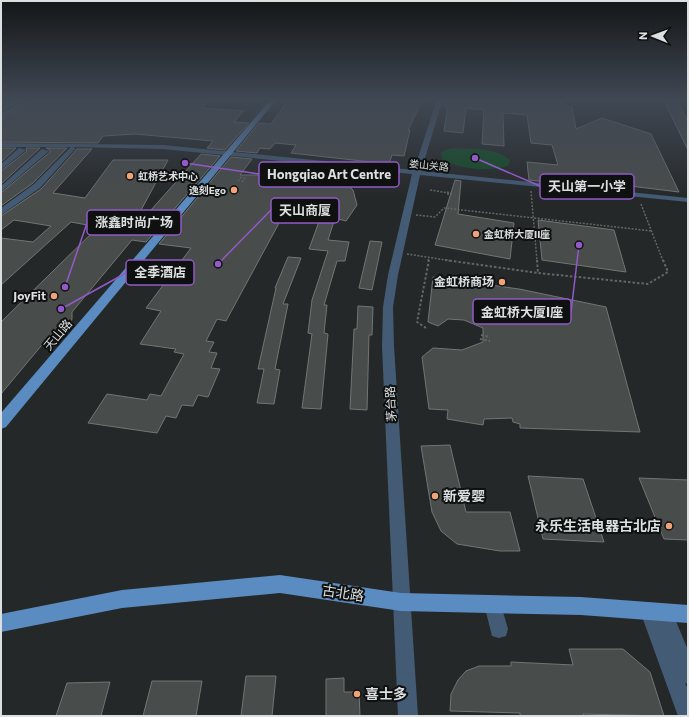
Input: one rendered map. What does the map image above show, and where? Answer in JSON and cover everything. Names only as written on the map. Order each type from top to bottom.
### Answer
[{"type":"main road","name":"天山路","points":[[1,423],[247,132]]},
{"type":"main road","name":"古北路","points":[[1,623],[122,600],[280,584],[401,602],[581,606],[688,614]]},
{"type":"street","name":"茅台路","points":[[408,716],[388,346],[388,307],[406,213],[416,173],[429,132]]},
{"type":"street","name":"娄山关路","points":[[1,146],[134,146],[416,173],[530,186],[688,200]]},
{"type":"street","points":[[1,212],[37,186],[72,149]]},
{"type":"street","points":[[1,168],[22,150]]},
{"type":"street","points":[[3,187],[45,151]]},
{"type":"street","points":[[3,187],[31,189]]},
{"type":"street","points":[[493,604],[499,630]]},
{"type":"street","points":[[656,612],[688,674]]},
{"type":"street","points":[[656,612],[688,716]]},
{"type":"path","points":[[238,182],[242,176]]},
{"type":"path","points":[[242,182],[246,176]]},
{"type":"path","points":[[530,186],[538,273]]},
{"type":"path","points":[[430,190],[452,193]]},
{"type":"path","points":[[398,252],[538,273],[648,284],[668,272],[638,196]]},
{"type":"path","points":[[406,213],[435,217],[444,208],[652,231]]},
{"type":"path","points":[[426,328],[417,322],[429,257]]},
{"type":"path","points":[[481,336],[490,337]]},
{"type":"path","points":[[480,339],[490,341]]},
{"type":"green space","points":[[457,148],[493,151],[499,153],[510,161],[508,166],[484,169],[456,165],[442,159],[441,152]]},
{"type":"building","points":[[1,132],[241,132],[225,150],[207,148],[213,141],[135,134],[103,136],[98,143],[1,142]]},
{"type":"building","points":[[251,132],[409,132],[404,156],[392,155],[389,164],[291,153],[296,145],[275,143],[270,149],[260,148],[257,153],[236,151]]},
{"type":"building","points":[[483,132],[504,132],[504,146],[482,144]]},
{"type":"building","points":[[529,132],[646,132],[651,134],[679,192],[581,180],[582,186],[529,180],[527,162],[558,165],[552,145],[531,143]]},
{"type":"building","points":[[679,132],[688,132],[688,150]]},
{"type":"building","points":[[1,148],[16,148],[1,162]]},
{"type":"building","points":[[26,148],[40,148],[1,184],[1,171],[27,151]]},
{"type":"building","points":[[46,148],[67,148],[33,183],[1,206],[1,193],[50,152],[50,150]]},
{"type":"building","points":[[77,149],[92,149],[53,193],[85,198],[113,160],[168,160],[132,227],[134,229],[201,154],[220,156],[146,242],[132,240],[72,312],[72,319],[69,326],[57,336],[46,340],[1,394],[1,322],[98,227],[71,222],[1,285],[1,238],[33,242],[51,226],[14,220],[1,230],[1,216],[41,189]]},
{"type":"building","points":[[231,157],[252,159],[240,175],[269,175],[270,173],[280,171],[284,174],[345,182],[353,190],[357,205],[346,221],[335,218],[328,240],[349,242],[345,261],[337,261],[324,305],[327,305],[324,333],[328,334],[321,409],[302,408],[312,334],[308,333],[312,300],[328,251],[309,249],[321,216],[285,212],[226,321],[217,319],[206,341],[214,342],[209,352],[217,353],[211,368],[220,369],[208,397],[198,395],[193,406],[182,405],[176,418],[166,416],[157,433],[88,423],[107,394],[147,400],[150,394],[161,396],[184,354],[174,352],[176,349],[140,344],[161,311],[146,308],[191,248],[159,244]]},
{"type":"building","name":"金虹桥大厦II座","points":[[455,180],[461,181],[458,214],[514,223],[510,259],[435,245]]},
{"type":"building","points":[[538,220],[614,230],[626,272],[542,260]]},
{"type":"building","points":[[370,241],[382,242],[372,290],[359,288]]},
{"type":"building","points":[[288,257],[301,258],[283,304],[288,304],[275,369],[280,370],[274,404],[257,403],[264,369],[258,369],[275,288]]},
{"type":"building","points":[[433,277],[519,289],[606,307],[640,432],[520,428],[520,424],[513,422],[512,418],[484,419],[483,425],[447,419],[448,410],[429,409],[422,357],[433,348],[462,350],[483,342],[483,328],[464,320],[448,319],[438,326],[428,322]]},
{"type":"building","points":[[358,306],[373,307],[372,335],[369,335],[367,410],[350,409],[354,329],[357,329]]},
{"type":"building","points":[[450,445],[466,512],[510,512],[520,551],[500,551],[457,544],[441,531],[432,512],[421,446]]},
{"type":"building","points":[[528,476],[583,479],[604,542],[543,539]]},
{"type":"building","points":[[639,478],[688,480],[688,540],[664,539]]},
{"type":"building","points":[[569,649],[623,649],[650,672],[664,716],[583,714],[584,716],[520,716],[520,713],[450,711],[451,694],[458,680],[466,671],[479,666],[511,666],[511,662],[573,665]]},
{"type":"building","points":[[246,676],[276,676],[272,716],[241,716]]},
{"type":"building","points":[[344,678],[344,692],[359,692],[360,716],[326,716],[326,679]]},
{"type":"building","points":[[152,681],[202,681],[196,716],[143,716]]},
{"type":"building","points":[[110,682],[101,716],[56,716],[67,683]]},
{"type":"place","name":"天山第一小学","points":[[475,158]]},
{"type":"place","name":"Hongqiao Art Centre","points":[[185,163]]},
{"type":"place","name":"虹桥艺术中心","points":[[130,176]]},
{"type":"place","name":"逸刻Ego","points":[[234,190]]},
{"type":"place","name":"金虹桥大厦II座","points":[[476,234]]},
{"type":"place","name":"金虹桥大厦I座","points":[[579,245]]},
{"type":"place","name":"天山商厦","points":[[218,264]]},
{"type":"place","name":"金虹桥商场","points":[[502,282]]},
{"type":"place","name":"涨鑫时尚广场","points":[[65,287]]},
{"type":"place","name":"JoyFit","points":[[54,296]]},
{"type":"place","name":"全季酒店","points":[[61,309]]},
{"type":"place","name":"新爱婴","points":[[435,496]]},
{"type":"place","name":"永乐生活电器古北店","points":[[669,526]]},
{"type":"place","name":"喜士多","points":[[357,694]]}]
